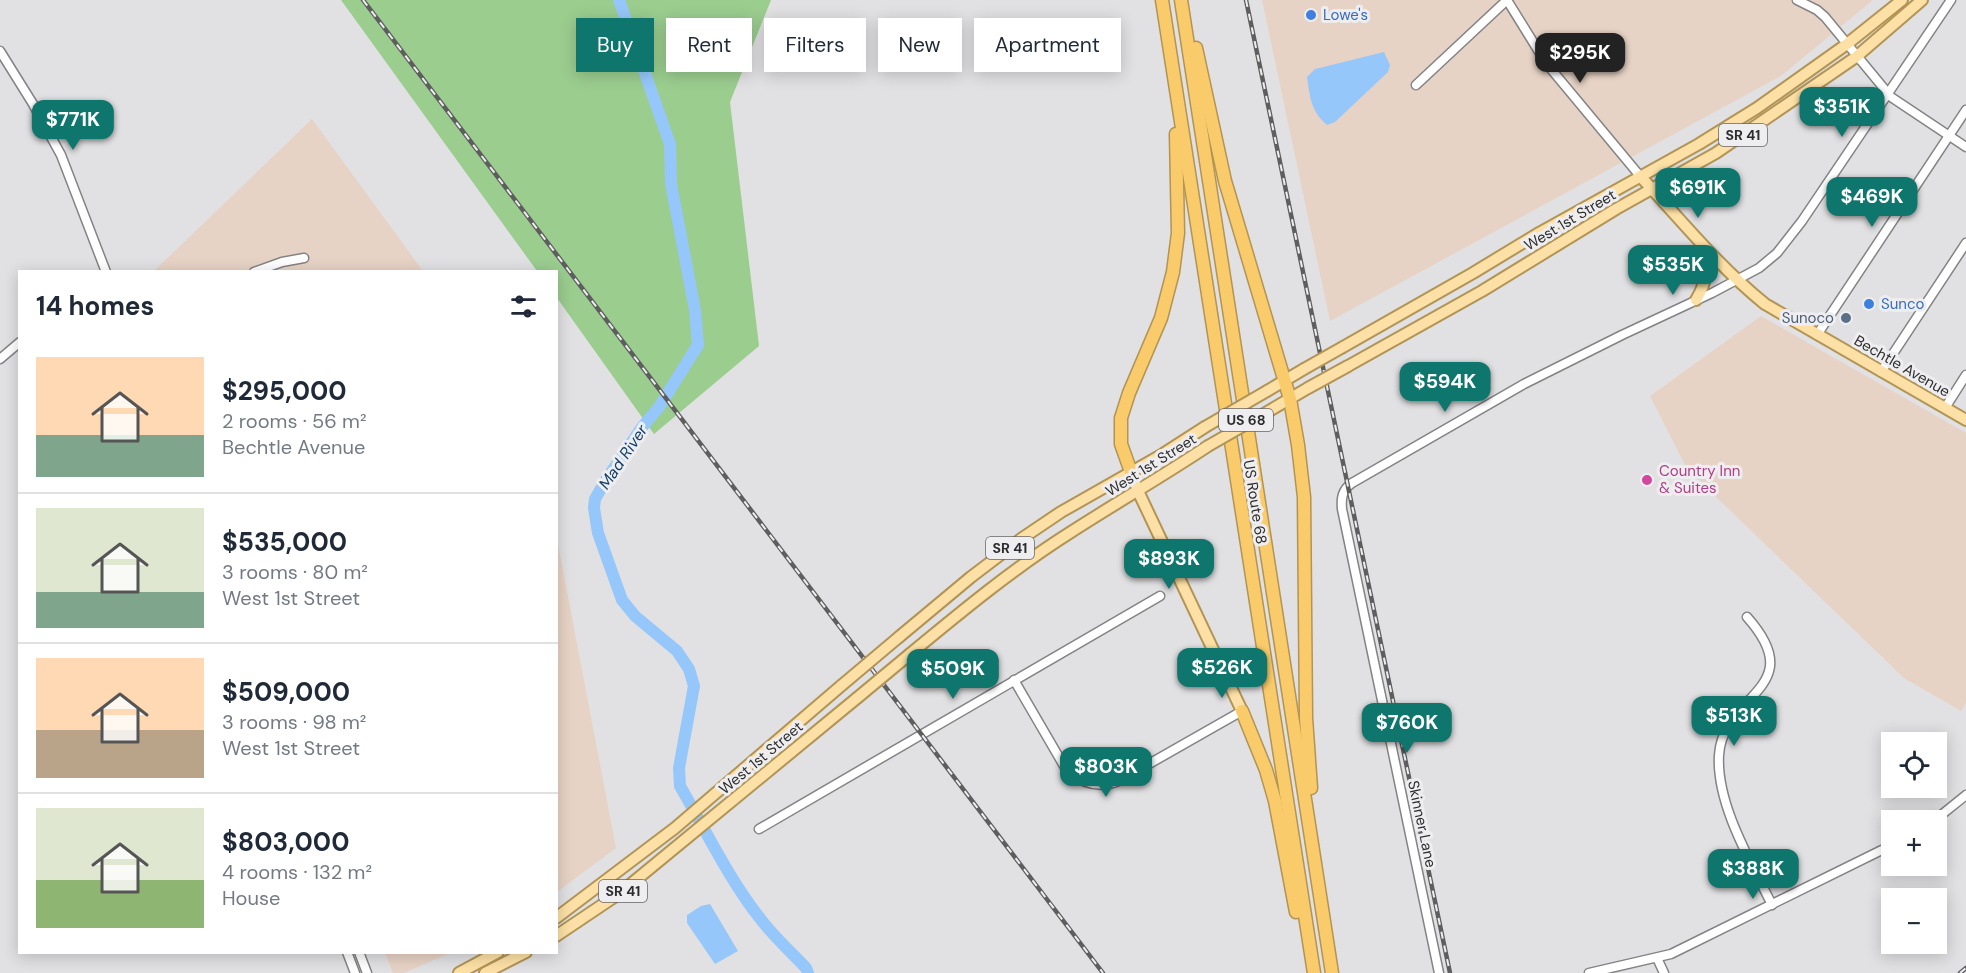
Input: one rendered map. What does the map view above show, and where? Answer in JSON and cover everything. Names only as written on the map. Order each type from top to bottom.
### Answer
[{"type":"highway","name":"US Route 68","points":[[1162,0],[1313,973]]},
{"type":"highway","name":"US Route 68","points":[[1181,0],[1332,973]]},
{"type":"highway","points":[[1185,0],[1223,172],[1290,399],[1303,474],[1306,718],[1312,813],[1311,840]]},
{"type":"highway","points":[[1131,472],[1121,444],[1121,418],[1129,393],[1161,318],[1176,252],[1179,207],[1175,84]]},
{"type":"highway","points":[[1242,711],[1266,770],[1275,801],[1295,906],[1313,973]]},
{"type":"main road","name":"West 1st Street","points":[[558,916],[675,828],[899,637],[1021,539],[1061,512],[1285,380],[1699,144],[1757,108],[1847,44],[1902,0]]},
{"type":"main road","name":"West 1st Street","points":[[558,935],[620,893],[981,596],[1026,562],[1208,446],[1482,291],[1549,249],[1716,153],[1857,57],[1922,0]]},
{"type":"main road","name":"Bechtle Avenue","points":[[1640,176],[1736,280],[1765,304],[1966,420]]},
{"type":"main road","points":[[1696,300],[1707,269],[1701,244]]},
{"type":"main road","points":[[1131,472],[1242,711]]},
{"type":"main road","points":[[459,973],[494,954]]},
{"type":"main road","points":[[485,973],[522,954]]},
{"type":"street","points":[[1416,85],[1507,0]]},
{"type":"street","name":"Bechtle Avenue","points":[[1507,0],[1546,63],[1640,176]]},
{"type":"street","points":[[1797,0],[1817,10],[1825,17],[1891,98],[1966,147]]},
{"type":"street","points":[[1696,300],[1768,261],[1786,242],[1823,191],[1951,0]]},
{"type":"street","points":[[0,51],[61,155],[104,270]]},
{"type":"street","points":[[1817,335],[1966,110]]},
{"type":"street","points":[[1881,372],[1966,243]]},
{"type":"street","points":[[260,270],[282,262],[304,258]]},
{"type":"street","name":"Skinner Lane","points":[[1439,973],[1341,501],[1343,492],[1352,483],[1528,381],[1696,300]]},
{"type":"street","points":[[0,359],[18,344]]},
{"type":"street","points":[[1945,408],[1966,375]]},
{"type":"street","points":[[759,829],[1160,596]]},
{"type":"street","points":[[1747,617],[1759,632],[1769,651],[1769,675],[1761,689],[1738,711],[1726,730],[1719,752],[1719,769],[1732,818],[1772,905]]},
{"type":"street","points":[[1014,681],[1067,771],[1081,781],[1097,785],[1119,781],[1242,711]]},
{"type":"street","points":[[1947,810],[1966,795]]},
{"type":"street","points":[[1588,973],[1657,958],[1692,945],[1881,850]]},
{"type":"street","points":[[348,954],[355,973]]},
{"type":"street","points":[[360,954],[367,973]]},
{"type":"street","points":[[1657,958],[1664,973]]},
{"type":"shaded area","points":[[1262,0],[1873,0],[1781,76],[1330,321]]},
{"type":"shaded area","points":[[312,119],[422,270],[155,270]]},
{"type":"shaded area","points":[[1761,316],[1966,433],[1966,703],[1961,711],[1904,678],[1687,469],[1650,396]]},
{"type":"shaded area","points":[[558,544],[616,848],[558,891]]},
{"type":"shaded area","points":[[385,954],[448,954],[404,973],[393,973]]},
{"type":"green space","points":[[341,0],[771,0],[752,47],[752,18],[666,18],[666,72],[742,72],[730,102],[759,346],[654,434],[558,299],[558,270],[536,270]]},
{"type":"water","points":[[1384,52],[1390,65],[1388,72],[1335,122],[1327,125],[1314,109],[1307,77],[1315,69]]},
{"type":"water","points":[[710,904],[738,951],[715,964],[687,923],[687,915],[701,906]]},
{"type":"waterway","name":"Mad River","points":[[619,0],[670,144],[671,184],[695,310],[698,345],[659,407],[643,426],[595,499],[598,533],[622,600],[635,616],[677,651],[689,669],[694,686],[679,768],[680,786],[727,870],[748,902],[770,931],[806,968],[808,973]]},
{"type":"railway","points":[[363,0],[1103,973]]},
{"type":"railway","points":[[1246,0],[1450,973]]},
{"type":"railway","points":[[1960,973],[1966,968]]},
{"type":"place","name":"Lowe's","points":[[1311,15]]},
{"type":"place","name":"Sunco","points":[[1869,304]]},
{"type":"place","name":"Sunoco","points":[[1846,318]]},
{"type":"place","name":"Country Inn & Suites","points":[[1647,480]]}]
